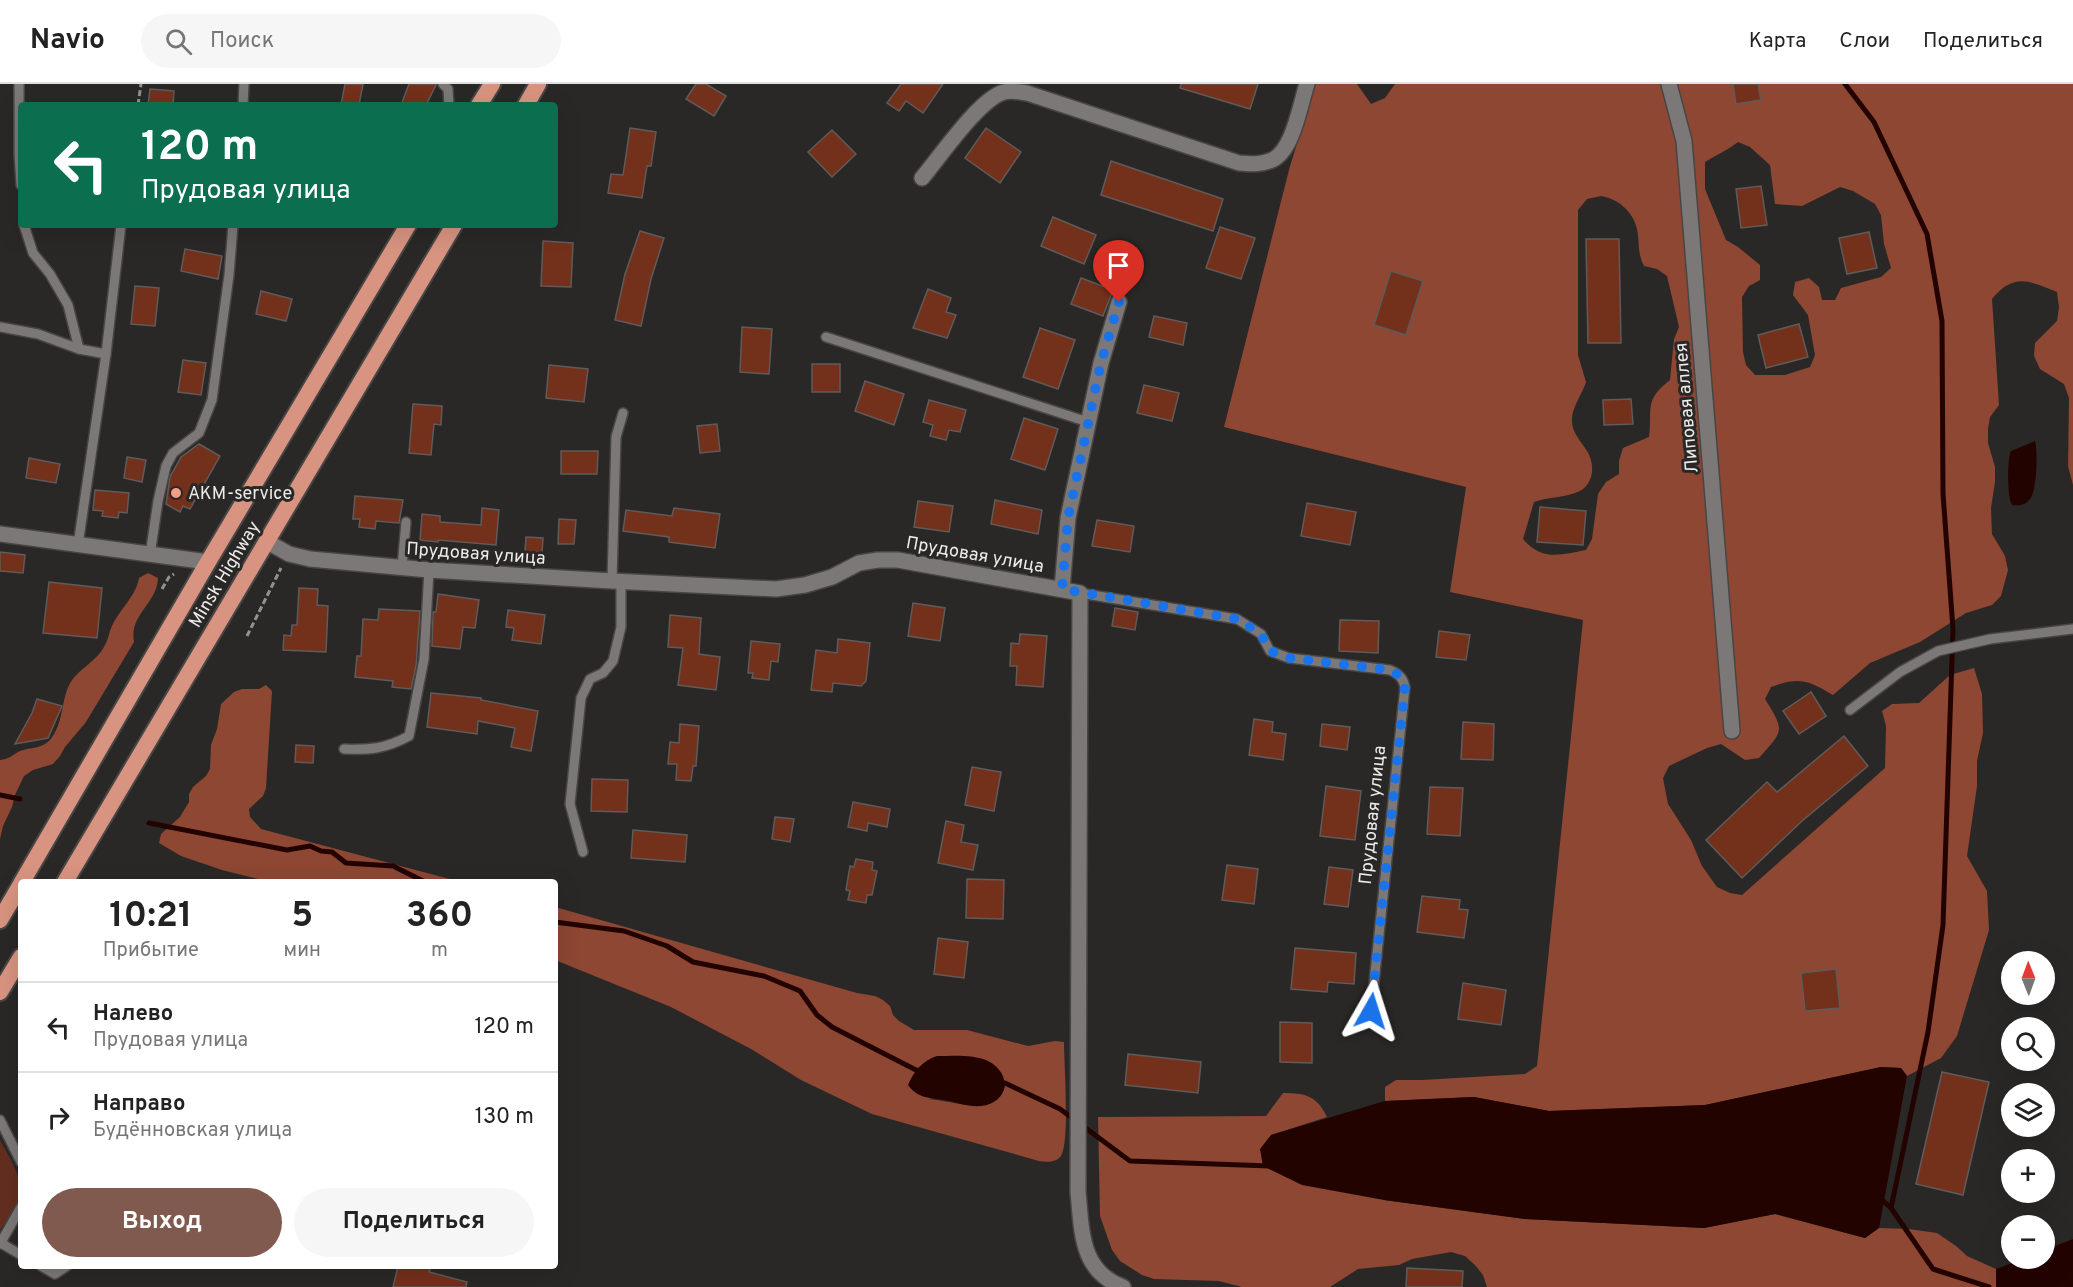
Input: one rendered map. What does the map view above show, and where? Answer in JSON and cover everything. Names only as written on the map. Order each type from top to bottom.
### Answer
[{"type":"highway","points":[[481,102],[492,84]]},
{"type":"highway","points":[[528,102],[538,84]]},
{"type":"highway","name":"Minsk Highway","points":[[24,879],[208,562],[406,228]]},
{"type":"highway","name":"Minsk Highway","points":[[67,879],[452,228]]},
{"type":"highway","name":"Minsk Highway","points":[[0,920],[18,890]]},
{"type":"highway","points":[[0,992],[18,962]]},
{"type":"street","points":[[922,178],[979,109],[1002,93],[1013,90],[1239,163],[1256,164],[1273,160],[1285,149],[1306,84]]},
{"type":"street","name":"Липовая аллея","points":[[1669,84],[1684,141],[1732,731]]},
{"type":"street","points":[[1062,589],[1068,518],[1101,363],[1119,302]]},
{"type":"street","points":[[0,534],[208,562]]},
{"type":"street","name":"Прудовая улица","points":[[266,541],[289,554],[310,559],[429,570],[776,589],[832,578],[859,563],[898,560],[1080,593]]},
{"type":"street","points":[[1080,593],[1078,1192],[1083,1241],[1096,1272],[1123,1287]]},
{"type":"lane","points":[[19,84],[19,102]]},
{"type":"lane","points":[[243,102],[244,84]]},
{"type":"lane","points":[[443,84],[448,88],[449,102]]},
{"type":"lane","points":[[25,228],[33,253],[50,274],[68,305],[79,349]]},
{"type":"lane","points":[[78,545],[106,354],[121,228]]},
{"type":"lane","points":[[150,555],[166,466],[173,453],[199,433],[212,400],[229,275],[233,228]]},
{"type":"lane","points":[[0,327],[38,334],[79,349],[106,354]]},
{"type":"lane","points":[[826,337],[1088,422]]},
{"type":"lane","points":[[583,852],[570,804],[581,698],[590,679],[603,673],[613,661],[621,627],[617,581],[616,437],[623,413]]},
{"type":"lane","points":[[402,567],[406,522]]},
{"type":"lane","points":[[344,749],[371,750],[393,745],[409,736],[424,659],[429,570]]},
{"type":"lane","name":"Прудовая улица","points":[[1080,593],[1237,619],[1261,634],[1270,651],[1289,658],[1390,670],[1403,680],[1405,687],[1371,1011]]},
{"type":"lane","points":[[1850,710],[1900,672],[1938,651],[1990,639],[2073,629]]},
{"type":"lane","points":[[0,1120],[18,1156]]},
{"type":"lane","points":[[18,1213],[0,1244],[18,1250]]},
{"type":"lane","points":[[46,1269],[55,1274],[63,1269]]},
{"type":"path","points":[[138,102],[141,84]]},
{"type":"path","points":[[247,636],[289,554]]},
{"type":"path","points":[[162,590],[169,577],[178,571]]},
{"type":"shaded area","points":[[1316,84],[1357,84],[1371,104],[1385,98],[1395,84],[2073,84],[2073,485],[2068,466],[2069,398],[2064,384],[2040,369],[2034,356],[2035,343],[2057,321],[2059,307],[2057,292],[2030,282],[2015,282],[2000,290],[1992,299],[1999,405],[1990,417],[1988,443],[1995,467],[1991,508],[1992,534],[2005,556],[2008,570],[2001,596],[1992,605],[1966,613],[1920,642],[1870,663],[1833,695],[1810,683],[1797,681],[1771,687],[1765,699],[1776,718],[1779,730],[1759,758],[1745,760],[1721,744],[1669,766],[1663,778],[1668,804],[1691,840],[1702,866],[1717,887],[1742,895],[1885,768],[1886,726],[1882,711],[1892,704],[1919,703],[1950,675],[1974,668],[1982,694],[1983,733],[1977,761],[1977,786],[1967,856],[1987,891],[1989,930],[1957,1036],[1941,1058],[1907,1076],[1901,1068],[1881,1067],[1705,1105],[1549,1111],[1474,1097],[1385,1101],[1385,1087],[1396,1080],[1525,1074],[1537,1066],[1583,620],[1450,592],[1466,487],[1224,427],[1290,166]],"holes":[[[1738,142],[1750,147],[1770,165],[1775,204],[1802,206],[1840,187],[1853,191],[1875,204],[1881,215],[1884,244],[1891,268],[1881,277],[1841,288],[1835,300],[1822,300],[1819,287],[1809,278],[1795,282],[1793,295],[1808,315],[1815,355],[1810,367],[1785,375],[1755,375],[1746,365],[1743,352],[1742,297],[1749,286],[1760,280],[1760,265],[1726,240],[1705,189],[1705,162]],[[1601,196],[1619,203],[1632,217],[1637,229],[1644,266],[1657,269],[1667,276],[1679,327],[1674,339],[1670,380],[1656,394],[1651,406],[1649,437],[1623,448],[1619,461],[1619,474],[1606,482],[1598,494],[1592,539],[1586,550],[1552,555],[1537,551],[1523,539],[1534,502],[1570,495],[1581,490],[1590,481],[1592,475],[1590,457],[1572,426],[1575,407],[1586,382],[1578,355],[1578,210],[1587,199]]]},
{"type":"shaded area","points":[[2035,441],[2036,471],[2032,495],[2024,504],[2012,505],[2008,478],[2011,451]]},
{"type":"shaded area","points":[[148,573],[158,578],[153,595],[136,624],[134,642],[86,722],[60,756],[53,764],[33,770],[24,776],[3,826],[0,839],[0,760],[9,758],[20,751],[43,745],[50,740],[58,726],[72,680],[101,652],[115,620],[135,591],[139,578]]},
{"type":"shaded area","points":[[266,685],[272,691],[266,788],[263,796],[249,809],[250,817],[261,829],[450,879],[258,879],[181,856],[159,843],[161,834],[180,817],[189,802],[189,794],[193,787],[206,776],[210,769],[211,745],[217,729],[221,704],[234,692],[242,689],[259,689]]},
{"type":"shaded area","points":[[558,908],[857,993],[875,996],[890,1006],[893,1015],[899,1021],[914,1030],[967,1030],[1028,1046],[1055,1041],[1064,1042],[1066,1119],[1064,1148],[1061,1156],[1054,1161],[1039,1161],[872,1114],[801,1080],[751,1049],[671,1007],[558,961]],"holes":[[[1006,1083],[1001,1094],[994,1101],[984,1105],[973,1105],[928,1099]]]},
{"type":"shaded area","points":[[937,1056],[969,1056],[988,1061],[996,1067],[1004,1080],[1002,1094],[990,1104],[976,1106],[929,1098],[916,1093],[908,1085],[913,1075],[919,1067]]},
{"type":"shaded area","points":[[1881,1067],[1901,1068],[1907,1076],[1879,1228],[1865,1238],[1775,1214],[1704,1228],[1525,1219],[1384,1200],[1302,1185],[1263,1166],[1260,1149],[1271,1135],[1385,1101],[1474,1097],[1549,1111],[1705,1105]]},
{"type":"shaded area","points":[[1283,1093],[1310,1097],[1319,1104],[1327,1117],[1271,1135],[1384,1200],[1525,1219],[1704,1228],[1775,1214],[1865,1238],[1879,1228],[1909,1229],[1937,1233],[1967,1256],[1996,1269],[1996,1287],[1487,1287],[1483,1275],[1475,1265],[1465,1256],[1451,1252],[1412,1259],[1399,1265],[1358,1269],[1330,1287],[1242,1287],[1219,1281],[1154,1279],[1142,1275],[1120,1261],[1112,1250],[1100,1216],[1098,1117],[1266,1116]]},
{"type":"shaded area","points":[[0,1140],[18,1176],[18,1202],[0,1230]]},
{"type":"shaded area","points":[[2073,1239],[2073,1287],[1996,1287],[1996,1269],[2001,1267],[2001,1269],[2055,1269],[2055,1246]]},
{"type":"building","points":[[345,84],[363,84],[360,102],[342,102]]},
{"type":"building","points":[[409,84],[436,84],[428,102],[402,102]]},
{"type":"building","points":[[696,84],[706,84],[726,96],[714,116],[686,99]]},
{"type":"building","points":[[901,84],[943,84],[923,113],[906,101],[899,111],[887,103]]},
{"type":"building","points":[[1181,84],[1258,84],[1250,109],[1180,88]]},
{"type":"building","points":[[1733,84],[1758,84],[1761,100],[1736,104]]},
{"type":"building","points":[[150,89],[174,91],[173,102],[148,102]]},
{"type":"building","points":[[630,128],[656,132],[651,166],[647,166],[642,198],[608,193],[611,174],[623,175]]},
{"type":"building","points":[[986,128],[1021,152],[1000,183],[965,158]]},
{"type":"building","points":[[832,130],[856,154],[832,177],[808,152]]},
{"type":"building","points":[[1111,161],[1223,199],[1213,231],[1101,195]]},
{"type":"building","points":[[1761,186],[1767,225],[1741,228],[1736,189]]},
{"type":"building","points":[[1053,217],[1096,235],[1084,264],[1041,246]]},
{"type":"building","points":[[1220,227],[1255,238],[1241,279],[1206,268]]},
{"type":"building","points":[[640,231],[664,238],[651,279],[641,326],[615,320],[625,274]]},
{"type":"building","points":[[1869,232],[1877,268],[1847,274],[1839,238]]},
{"type":"building","points":[[1586,239],[1619,239],[1621,343],[1588,343]]},
{"type":"building","points":[[543,241],[573,243],[571,287],[541,286]]},
{"type":"building","points":[[185,249],[222,256],[218,279],[181,271]]},
{"type":"building","points":[[1391,271],[1423,281],[1406,335],[1374,325]]},
{"type":"building","points":[[1081,278],[1113,290],[1103,316],[1071,304]]},
{"type":"building","points":[[135,286],[159,288],[155,326],[131,324]]},
{"type":"building","points":[[928,289],[951,298],[946,312],[956,315],[947,338],[913,328]]},
{"type":"building","points":[[261,291],[292,299],[286,321],[256,314]]},
{"type":"building","points":[[1154,316],[1187,323],[1183,345],[1149,337]]},
{"type":"building","points":[[1799,324],[1808,357],[1766,368],[1758,335]]},
{"type":"building","points":[[742,327],[772,329],[769,374],[740,372]]},
{"type":"building","points":[[1040,328],[1075,340],[1058,389],[1023,377]]},
{"type":"building","points":[[183,360],[206,363],[201,395],[178,392]]},
{"type":"building","points":[[812,364],[840,364],[840,392],[812,392]]},
{"type":"building","points":[[549,365],[588,369],[584,402],[546,398]]},
{"type":"building","points":[[865,381],[904,394],[894,425],[855,411]]},
{"type":"building","points":[[1144,385],[1179,393],[1172,421],[1137,413]]},
{"type":"building","points":[[1631,399],[1633,424],[1604,425],[1603,400]]},
{"type":"building","points":[[929,400],[966,410],[960,432],[949,430],[946,440],[930,436],[933,425],[923,422]]},
{"type":"building","points":[[413,404],[442,406],[441,425],[434,424],[431,455],[409,453]]},
{"type":"building","points":[[1024,418],[1058,429],[1045,470],[1011,459]]},
{"type":"building","points":[[717,424],[720,451],[700,453],[697,426]]},
{"type":"building","points":[[199,444],[220,456],[190,509],[183,506],[180,512],[166,504],[170,477],[181,457]]},
{"type":"building","points":[[561,451],[598,451],[597,474],[561,474]]},
{"type":"building","points":[[127,457],[146,460],[142,482],[124,478]]},
{"type":"building","points":[[29,458],[60,464],[56,483],[26,478]]},
{"type":"building","points":[[95,490],[129,493],[127,513],[119,512],[118,518],[102,516],[103,511],[93,510]]},
{"type":"building","points":[[355,496],[403,500],[399,523],[376,521],[375,529],[359,527],[360,519],[353,519]]},
{"type":"building","points":[[995,500],[1042,510],[1038,534],[991,524]]},
{"type":"building","points":[[918,501],[953,506],[949,532],[914,527]]},
{"type":"building","points":[[1307,503],[1356,512],[1350,545],[1301,536]]},
{"type":"building","points":[[1540,507],[1586,511],[1583,545],[1537,542]]},
{"type":"building","points":[[482,508],[499,510],[496,545],[420,540],[422,514],[440,516],[440,522],[481,525]]},
{"type":"building","points":[[674,508],[720,514],[715,548],[669,542],[669,537],[623,531],[626,510],[672,516]]},
{"type":"building","points":[[559,519],[576,520],[574,544],[558,544]]},
{"type":"building","points":[[1097,520],[1134,526],[1130,552],[1092,546]]},
{"type":"building","points":[[526,537],[543,538],[542,553],[525,551]]},
{"type":"building","points":[[0,552],[25,555],[23,573],[0,571]]},
{"type":"building","points":[[49,582],[102,588],[97,638],[43,633]]},
{"type":"building","points":[[299,588],[318,589],[317,605],[328,606],[326,652],[283,650],[284,635],[291,636],[292,625],[297,625]]},
{"type":"building","points":[[438,594],[479,600],[475,628],[463,627],[460,649],[432,646],[433,612],[436,612]]},
{"type":"building","points":[[913,603],[945,608],[940,641],[908,636]]},
{"type":"building","points":[[1115,608],[1138,612],[1135,630],[1112,626]]},
{"type":"building","points":[[379,609],[420,611],[416,666],[411,689],[392,687],[393,681],[355,677],[357,656],[361,656],[363,619],[378,620]]},
{"type":"building","points":[[508,610],[545,615],[541,644],[512,640],[514,628],[506,627]]},
{"type":"building","points":[[670,615],[701,618],[699,654],[720,657],[716,690],[678,685],[683,648],[668,647]]},
{"type":"building","points":[[1340,620],[1379,621],[1378,653],[1339,651]]},
{"type":"building","points":[[1439,631],[1470,635],[1466,660],[1436,657]]},
{"type":"building","points":[[1020,634],[1047,636],[1043,687],[1016,685],[1017,666],[1010,666],[1011,643],[1019,644]]},
{"type":"building","points":[[838,639],[870,643],[866,681],[861,686],[833,683],[832,692],[811,690],[816,650],[837,653]]},
{"type":"building","points":[[751,641],[780,644],[778,662],[771,661],[769,680],[752,678],[753,673],[748,673]]},
{"type":"building","points":[[1811,692],[1826,716],[1799,734],[1783,711]]},
{"type":"building","points":[[431,693],[481,698],[481,700],[538,711],[531,751],[511,747],[515,728],[478,721],[477,734],[427,727]]},
{"type":"building","points":[[37,699],[62,706],[48,738],[15,744],[32,713]]},
{"type":"building","points":[[1254,719],[1273,722],[1272,732],[1286,734],[1283,760],[1249,755]]},
{"type":"building","points":[[1463,722],[1494,724],[1493,760],[1461,759]]},
{"type":"building","points":[[680,724],[699,726],[696,766],[693,766],[691,781],[676,780],[677,764],[668,764],[670,742],[679,743]]},
{"type":"building","points":[[1322,724],[1350,727],[1347,750],[1320,746]]},
{"type":"building","points":[[1844,736],[1868,766],[1802,821],[1742,878],[1706,840],[1767,782],[1777,792]]},
{"type":"building","points":[[296,745],[314,746],[313,763],[295,762]]},
{"type":"building","points":[[972,767],[1001,772],[994,811],[965,805]]},
{"type":"building","points":[[592,779],[628,780],[627,812],[591,811]]},
{"type":"building","points":[[1326,786],[1361,791],[1355,840],[1320,836]]},
{"type":"building","points":[[1430,787],[1463,788],[1460,836],[1427,834]]},
{"type":"building","points":[[853,802],[890,809],[887,827],[868,823],[867,831],[848,827]]},
{"type":"building","points":[[775,817],[794,819],[790,842],[772,839]]},
{"type":"building","points":[[946,821],[964,825],[961,842],[978,845],[973,870],[938,863]]},
{"type":"building","points":[[633,830],[687,835],[685,862],[631,858]]},
{"type":"building","points":[[856,859],[873,862],[872,870],[877,871],[872,895],[867,895],[866,903],[848,900],[850,891],[846,890],[850,866],[854,867]]},
{"type":"building","points":[[1227,865],[1258,869],[1254,904],[1222,900]]},
{"type":"building","points":[[1329,867],[1353,870],[1348,907],[1324,904]]},
{"type":"building","points":[[967,879],[1004,880],[1003,919],[966,918]]},
{"type":"building","points":[[1422,896],[1460,900],[1459,909],[1468,910],[1464,938],[1417,932]]},
{"type":"building","points":[[938,938],[968,942],[964,978],[934,974]]},
{"type":"building","points":[[1295,948],[1356,953],[1354,984],[1328,982],[1327,992],[1291,989]]},
{"type":"building","points":[[1836,969],[1840,1008],[1805,1011],[1801,973]]},
{"type":"building","points":[[1463,983],[1506,990],[1501,1025],[1458,1019]]},
{"type":"building","points":[[1280,1022],[1312,1023],[1312,1063],[1280,1062]]},
{"type":"building","points":[[1128,1054],[1201,1062],[1198,1093],[1125,1085]]},
{"type":"building","points":[[1942,1072],[1989,1082],[1963,1195],[1916,1184]]},
{"type":"building","points":[[1407,1268],[1463,1271],[1462,1287],[1406,1287]]},
{"type":"building","points":[[397,1269],[430,1269],[429,1272],[467,1282],[466,1287],[393,1287]]},
{"type":"waterway","points":[[1845,84],[1874,122],[1927,234],[1942,321],[1943,494],[1953,629],[1943,925],[1928,1032],[1891,1208],[1933,1269],[1989,1287]]},
{"type":"waterway","points":[[0,795],[20,799]]},
{"type":"waterway","points":[[149,823],[287,850],[310,846],[321,851],[332,852],[346,863],[393,866],[419,879]]},
{"type":"waterway","points":[[558,922],[624,931],[667,946],[693,962],[764,976],[800,991],[817,1015],[832,1027],[922,1071]]},
{"type":"waterway","points":[[999,1083],[1005,1083],[1060,1109],[1130,1161],[1270,1166]]},
{"type":"waterway","points":[[1880,1198],[1891,1208]]},
{"type":"place","name":"AKM-service","points":[[176,493]]},
{"type":"route","points":[[1119,302],[1101,363],[1068,518],[1062,589],[1237,619],[1261,634],[1270,651],[1289,658],[1390,670],[1403,680],[1405,687],[1371,1011]]}]
